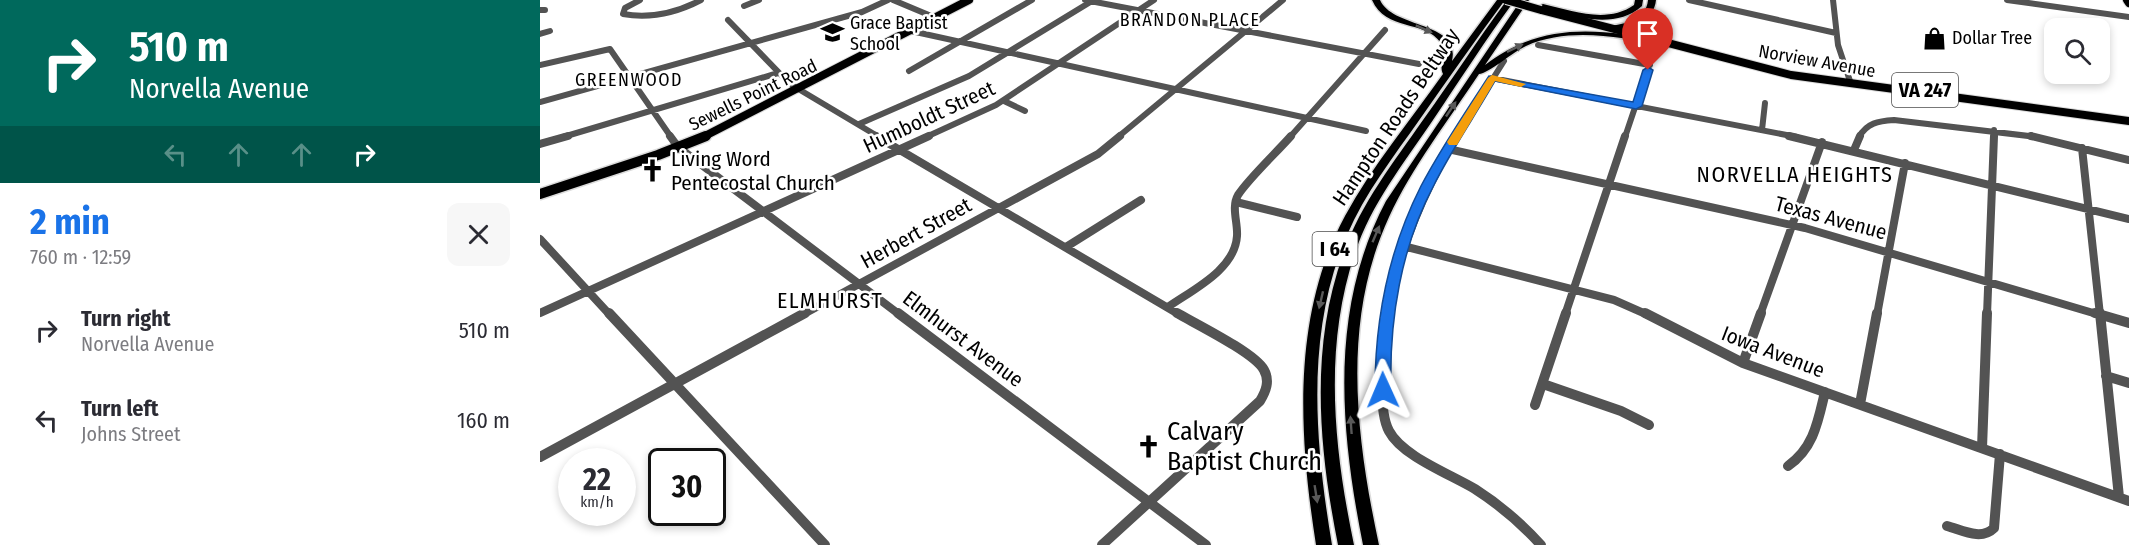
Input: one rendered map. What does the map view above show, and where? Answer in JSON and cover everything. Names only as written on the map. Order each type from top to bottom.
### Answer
[{"type":"highway","points":[[1376,0],[1380,9],[1387,15],[1422,27],[1445,43],[1449,57],[1445,77]]},
{"type":"highway","name":"Hampton Roads Beltway","points":[[1324,545],[1314,483],[1309,411],[1315,328],[1334,252],[1357,204],[1501,0]]},
{"type":"highway","points":[[1346,545],[1333,477],[1328,431],[1328,388],[1333,315],[1349,254],[1359,228],[1383,184],[1511,0]]},
{"type":"highway","name":"Hampton Roads Beltway","points":[[1371,545],[1356,469],[1351,427],[1350,357],[1356,302],[1371,247],[1389,205],[1523,0]]},
{"type":"highway","points":[[1542,8],[1584,15],[1611,16],[1632,11],[1638,6],[1639,0]]},
{"type":"highway","points":[[1608,28],[1625,28],[1637,21],[1650,10],[1652,0]]},
{"type":"highway","points":[[1637,21],[1636,25],[1640,30],[1665,41]]},
{"type":"highway","points":[[1469,83],[1494,60],[1509,51],[1551,35],[1599,32],[1665,41]]},
{"type":"main road","name":"Sewells Point Road","points":[[540,194],[678,147],[741,120],[969,0]]},
{"type":"main road","name":"Norview Avenue","points":[[1506,0],[1625,28],[1771,71],[2129,122]]},
{"type":"main road","name":"Norview Avenue","points":[[1523,0],[1608,28],[1665,41]]},
{"type":"main road","name":"Norview Avenue","points":[[1850,82],[2129,117]]},
{"type":"street","points":[[640,0],[625,8],[623,14],[638,16],[664,14],[684,9],[701,0]]},
{"type":"street","points":[[744,6],[759,0]]},
{"type":"street","points":[[540,102],[862,12],[888,0]]},
{"type":"street","points":[[893,0],[936,18]]},
{"type":"street","points":[[909,71],[1032,0]]},
{"type":"street","points":[[860,124],[956,83],[1090,0],[1419,64]]},
{"type":"street","name":"Humboldt Street","points":[[540,313],[1004,101],[1154,0]]},
{"type":"street","name":"Herbert Street","points":[[540,458],[1102,152],[1283,0]]},
{"type":"street","points":[[1689,0],[1836,33]]},
{"type":"street","points":[[1833,0],[1836,33],[1850,82]]},
{"type":"street","points":[[2007,0],[2129,17]]},
{"type":"street","points":[[728,20],[778,73],[799,90],[1000,207],[1259,363],[1267,377],[1267,389],[1256,405],[1102,545]]},
{"type":"street","points":[[795,22],[801,29]]},
{"type":"street","points":[[1168,307],[1217,270],[1229,258],[1237,239],[1236,202],[1254,175],[1385,30]]},
{"type":"street","points":[[540,34],[550,31]]},
{"type":"street","points":[[911,31],[1366,131]]},
{"type":"street","points":[[1535,405],[1654,51],[1665,41]]},
{"type":"street","points":[[1538,45],[1650,65]]},
{"type":"street","name":"Elmhurst Avenue","points":[[540,66],[603,49],[610,50],[678,147],[1206,545]]},
{"type":"street","points":[[1503,61],[1427,186],[1402,246],[1394,275],[1384,335],[1384,425],[1401,447],[1501,507],[1523,525],[1541,545]]},
{"type":"street","points":[[540,144],[778,73]]},
{"type":"street","points":[[1492,78],[1822,142],[2129,219]]},
{"type":"street","points":[[1004,101],[1025,111]]},
{"type":"street","points":[[1762,130],[1765,103]]},
{"type":"street","points":[[1854,150],[1862,129],[1877,122],[1904,121],[2041,137],[2129,160]]},
{"type":"street","points":[[1983,448],[1994,130]]},
{"type":"street","points":[[1743,363],[1822,142]]},
{"type":"street","points":[[2082,148],[2119,497]]},
{"type":"street","name":"Texas Avenue","points":[[1448,149],[1792,225],[2129,323]]},
{"type":"street","points":[[1860,404],[1905,163]]},
{"type":"street","points":[[1066,247],[1141,200]]},
{"type":"street","points":[[1236,202],[1297,218]]},
{"type":"street","points":[[540,239],[825,545]]},
{"type":"street","name":"Iowa Avenue","points":[[1402,246],[1629,306],[1743,363],[2129,501]]},
{"type":"street","points":[[2106,376],[2129,383]]},
{"type":"street","points":[[1543,384],[1621,411],[1649,425]]},
{"type":"street","points":[[1788,466],[1811,446],[1825,392]]},
{"type":"street","points":[[1947,526],[1981,535],[1991,532],[1994,528],[2000,454]]},
{"type":"slow traffic","points":[[1453,142],[1492,78],[1521,84]]},
{"type":"place","name":"Grace Baptist School","points":[[832,33]]},
{"type":"place","name":"Dollar Tree","points":[[1934,38]]},
{"type":"place","name":"Living Word Pentecostal Church","points":[[653,171]]},
{"type":"place","name":"Calvary Baptist Church","points":[[1149,446]]},
{"type":"district","name":"BRANDON PLACE","points":[[1190,20]]},
{"type":"district","name":"GREENWOOD","points":[[629,80]]},
{"type":"district","name":"NORVELLA HEIGHTS","points":[[1795,174]]},
{"type":"district","name":"ELMHURST","points":[[830,300]]},
{"type":"route","points":[[1383,390],[1382,358],[1386,314],[1402,246],[1427,186],[1492,78],[1636,106],[1648,70]]}]
